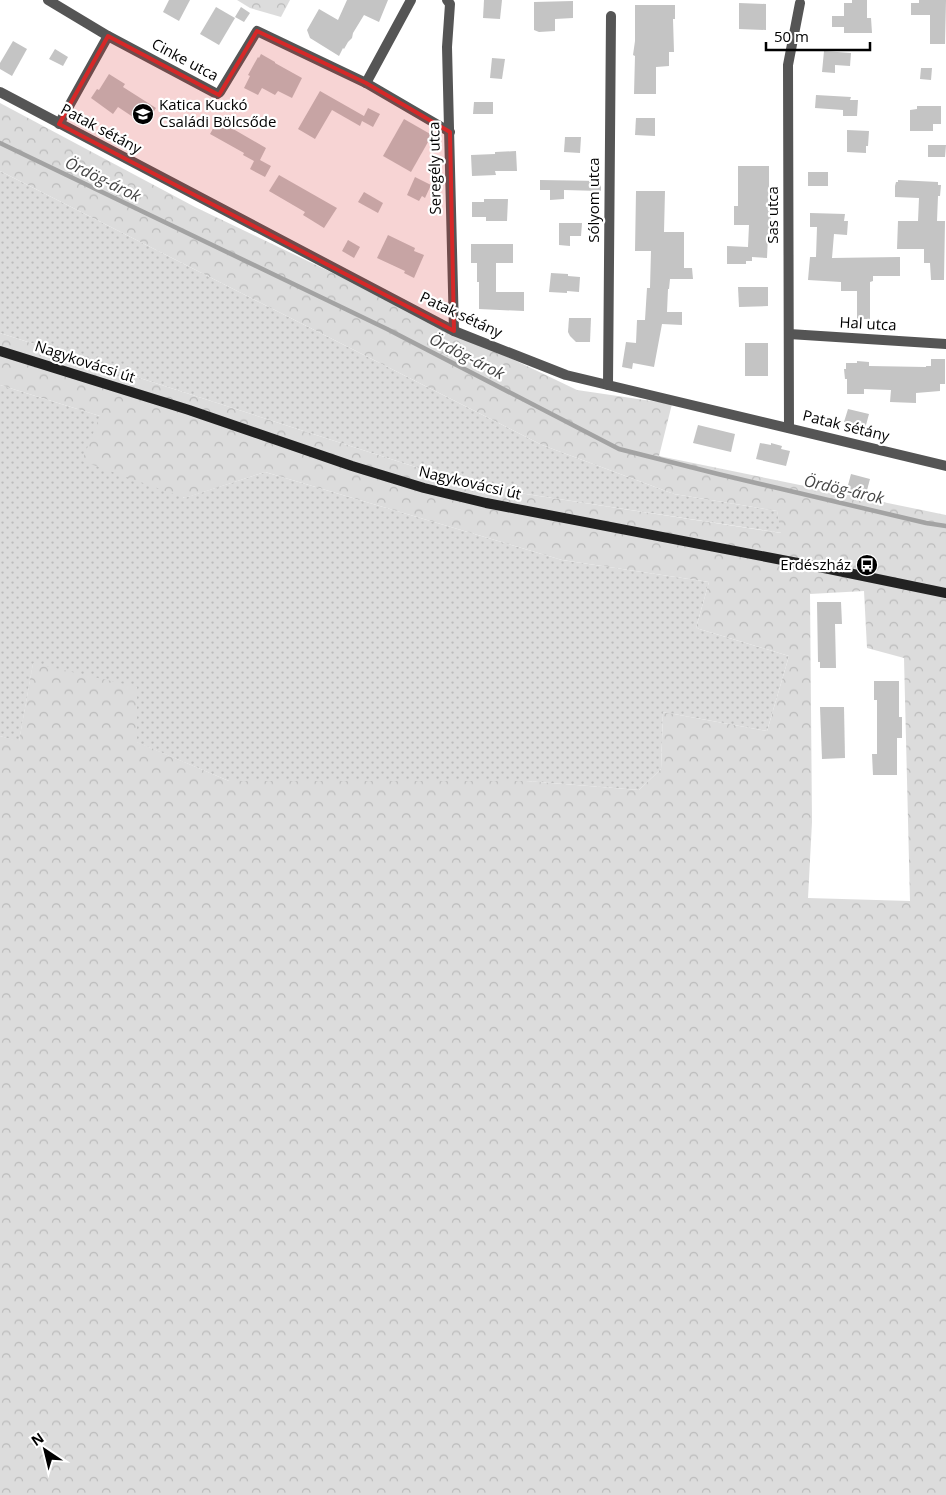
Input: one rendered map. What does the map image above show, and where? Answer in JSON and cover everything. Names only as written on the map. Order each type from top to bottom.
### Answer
[{"type":"street","name":"Cinke utca","points":[[48,0],[108,36],[217,94],[257,31],[366,83],[450,132]]},
{"type":"street","points":[[366,83],[411,0]]},
{"type":"street","name":"Seregély utca","points":[[448,2],[454,331]]},
{"type":"street","name":"Sas utca","points":[[789,428],[788,65],[800,3]]},
{"type":"street","name":"Sólyom utca","points":[[608,385],[610,16]]},
{"type":"street","points":[[59,124],[108,36]]},
{"type":"street","name":"Patak sétány","points":[[0,92],[454,331],[566,375],[946,466]]},
{"type":"street","name":"Hal utca","points":[[788,334],[946,344]]},
{"type":"street","name":"Nagykovácsi út","points":[[0,350],[189,410],[352,466],[424,488],[486,504],[946,593]]},
{"type":"highlighted area","points":[[257,31],[366,83],[450,132],[454,331],[59,124],[108,36],[219,95]]},
{"type":"green space","points":[[237,0],[290,0],[281,17],[250,8]]},
{"type":"green space","points":[[0,103],[195,207],[577,390],[672,404],[659,456],[946,515],[946,1495],[0,1495],[0,736],[19,741],[33,663],[137,687],[137,742],[229,781],[526,781],[639,790],[661,769],[663,712],[767,731],[789,656],[696,628],[709,582],[562,560],[265,472],[185,498],[82,461],[100,416],[0,385],[0,333],[431,472],[499,490],[781,533],[777,511],[674,494],[542,445],[0,171]],"holes":[[[864,591],[867,648],[904,658],[910,901],[808,898],[812,822],[810,594]]]},
{"type":"green space","points":[[0,171],[542,445],[674,494],[777,511],[782,533],[499,490],[431,472],[0,333]]},
{"type":"green space","points":[[0,385],[100,416],[184,498],[265,472],[562,560],[709,582],[696,628],[789,656],[767,731],[663,712],[661,769],[639,790],[526,781],[229,781],[136,742],[33,664],[19,742],[0,736]]},
{"type":"building","points":[[169,0],[190,0],[179,21],[163,12]]},
{"type":"building","points":[[347,0],[388,0],[379,22],[364,15],[352,38],[339,56],[310,38],[307,30],[319,9],[338,20]]},
{"type":"building","points":[[484,0],[502,0],[500,19],[483,18]]},
{"type":"building","points":[[852,0],[867,0],[867,18],[871,18],[872,33],[844,33],[844,27],[832,27],[832,16],[844,16],[844,3],[852,3]]},
{"type":"building","points":[[919,0],[946,0],[945,44],[930,44],[930,15],[911,15],[911,3],[919,3]]},
{"type":"building","points":[[573,1],[573,18],[555,19],[555,31],[539,32],[534,30],[534,2]]},
{"type":"building","points":[[739,3],[766,4],[766,30],[739,29]]},
{"type":"building","points":[[635,5],[675,5],[675,19],[673,19],[674,52],[669,52],[669,66],[656,67],[656,94],[634,94]]},
{"type":"building","points":[[216,7],[235,18],[219,45],[200,34]]},
{"type":"building","points":[[241,7],[250,13],[244,22],[235,17]]},
{"type":"building","points":[[13,41],[27,49],[12,76],[0,69],[0,63]]},
{"type":"building","points":[[55,49],[68,57],[63,66],[49,59]]},
{"type":"building","points":[[824,51],[851,53],[850,66],[835,65],[835,73],[822,72]]},
{"type":"building","points":[[261,54],[302,78],[292,98],[278,91],[275,95],[262,88],[258,95],[244,88],[250,76],[248,75]]},
{"type":"building","points":[[492,58],[505,59],[502,79],[490,78]]},
{"type":"building","points":[[921,68],[932,68],[931,80],[920,79]]},
{"type":"building","points":[[109,74],[125,84],[123,87],[156,108],[145,125],[118,107],[113,114],[91,98],[97,89],[99,90]]},
{"type":"building","points":[[320,91],[364,116],[368,108],[380,114],[373,127],[362,121],[360,126],[332,110],[315,139],[298,129]]},
{"type":"building","points":[[816,95],[851,97],[850,100],[858,100],[857,116],[843,116],[843,110],[815,108]]},
{"type":"building","points":[[474,102],[493,102],[493,114],[473,114]]},
{"type":"building","points":[[917,106],[941,106],[941,124],[933,124],[933,131],[910,131],[910,110],[917,109]]},
{"type":"building","points":[[220,116],[230,122],[228,126],[266,148],[260,160],[271,166],[265,177],[250,169],[254,161],[243,155],[244,153],[210,134]]},
{"type":"building","points":[[636,118],[655,118],[655,136],[635,135]]},
{"type":"building","points":[[404,119],[432,135],[411,172],[383,156]]},
{"type":"building","points":[[847,130],[869,131],[866,153],[847,152]]},
{"type":"building","points":[[565,137],[581,137],[580,153],[564,152]]},
{"type":"building","points":[[928,145],[946,145],[945,157],[928,157]]},
{"type":"building","points":[[516,151],[517,171],[495,171],[496,175],[472,176],[471,155]]},
{"type":"building","points":[[738,166],[769,166],[771,236],[768,236],[767,258],[752,257],[752,261],[746,261],[746,264],[727,264],[727,246],[748,247],[749,225],[734,225],[734,206],[738,206]]},
{"type":"building","points":[[808,172],[828,172],[828,186],[808,186]]},
{"type":"building","points":[[279,175],[337,208],[324,228],[303,215],[305,212],[269,191]]},
{"type":"building","points":[[415,177],[431,185],[425,198],[422,196],[419,201],[407,195]]},
{"type":"building","points":[[540,180],[601,181],[601,191],[564,190],[564,199],[550,200],[550,190],[540,190]]},
{"type":"building","points":[[898,180],[938,182],[938,185],[941,185],[940,196],[938,196],[937,221],[945,221],[944,280],[931,280],[930,263],[924,263],[924,249],[897,249],[898,221],[918,221],[919,198],[895,197],[895,186]]},
{"type":"building","points":[[636,191],[665,191],[664,232],[684,232],[684,268],[692,268],[693,279],[670,279],[667,312],[682,312],[682,325],[662,324],[654,367],[633,363],[632,369],[622,367],[626,342],[636,343],[637,320],[645,320],[647,288],[650,288],[651,251],[635,251]]},
{"type":"building","points":[[364,192],[383,203],[378,213],[358,202]]},
{"type":"building","points":[[484,199],[508,199],[507,221],[486,221],[486,217],[472,217],[472,202],[484,202]]},
{"type":"building","points":[[810,213],[845,214],[844,221],[848,221],[847,235],[834,234],[832,258],[900,257],[900,276],[873,276],[873,281],[870,282],[870,319],[857,319],[857,291],[841,291],[841,282],[808,280],[810,257],[816,257],[817,227],[810,227]]},
{"type":"building","points":[[559,223],[582,223],[581,236],[570,236],[570,246],[559,245]]},
{"type":"building","points":[[388,235],[415,248],[414,251],[424,255],[414,278],[404,273],[405,271],[377,258]]},
{"type":"building","points":[[348,240],[360,247],[354,258],[342,251]]},
{"type":"building","points":[[471,244],[513,244],[513,263],[496,263],[496,292],[524,292],[524,311],[479,309],[477,263],[471,263]]},
{"type":"building","points":[[551,273],[580,277],[579,292],[549,292]]},
{"type":"building","points":[[738,287],[768,287],[768,306],[739,307]]},
{"type":"building","points":[[569,318],[591,318],[590,342],[576,342],[570,336],[568,332]]},
{"type":"building","points":[[745,343],[768,343],[768,376],[745,376]]},
{"type":"building","points":[[931,359],[945,359],[945,384],[940,384],[940,391],[916,393],[916,403],[890,402],[891,390],[864,389],[864,394],[847,394],[847,379],[845,379],[844,369],[846,369],[846,363],[857,363],[857,361],[869,362],[869,366],[926,367],[931,366]]},
{"type":"building","points":[[848,409],[869,414],[863,436],[852,433],[855,425],[844,422]]},
{"type":"building","points":[[698,425],[735,434],[731,452],[693,443]]},
{"type":"building","points":[[760,443],[771,445],[771,443],[782,446],[781,449],[790,451],[786,466],[756,459]]},
{"type":"building","points":[[851,474],[870,479],[866,494],[847,489]]},
{"type":"building","points":[[817,602],[841,602],[842,624],[835,624],[836,668],[820,668],[820,662],[818,662]]},
{"type":"building","points":[[874,681],[899,681],[899,717],[902,717],[902,738],[897,738],[897,775],[873,775],[872,754],[877,754],[877,700],[874,700]]},
{"type":"building","points":[[820,707],[844,707],[845,758],[822,759]]},
{"type":"waterway","name":"Ördög-árok","points":[[0,143],[387,329],[619,449],[926,523],[946,526]]},
{"type":"place","name":"Katica Kuckó Családi Bölcsőde","points":[[143,114]]},
{"type":"place","name":"Erdészház","points":[[867,565]]}]
